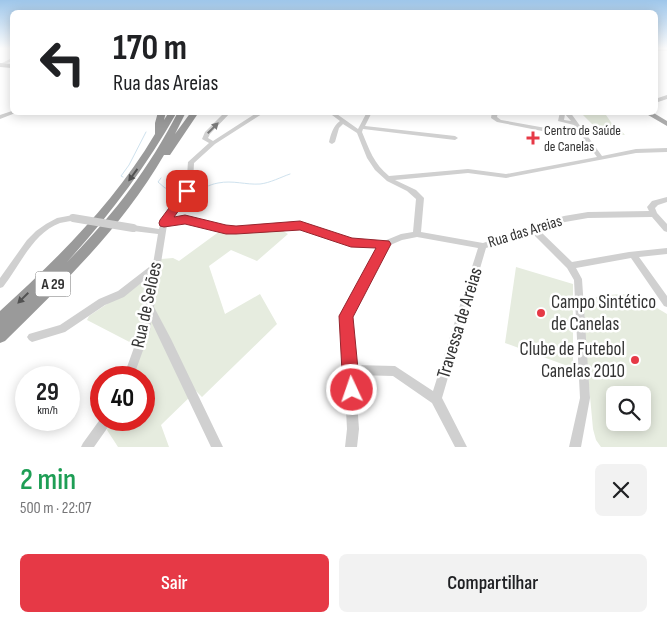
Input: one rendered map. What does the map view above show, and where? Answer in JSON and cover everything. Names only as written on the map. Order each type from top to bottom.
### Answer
[{"type":"highway","points":[[160,134],[159,123],[161,115]]},
{"type":"highway","name":"A 29","points":[[0,320],[93,226],[122,189],[160,134],[170,115]]},
{"type":"highway","name":"A 29","points":[[0,336],[75,262],[130,197],[153,166],[180,115]]},
{"type":"highway","points":[[153,166],[168,152],[193,115]]},
{"type":"main road","points":[[651,115],[667,124]]},
{"type":"street","points":[[213,143],[205,138],[207,133],[226,115]]},
{"type":"street","points":[[163,227],[187,191],[190,183],[191,162],[213,143],[258,115]]},
{"type":"street","points":[[334,115],[342,122],[361,130],[455,138]]},
{"type":"street","points":[[368,115],[361,130],[368,157],[389,178],[420,198],[418,234]]},
{"type":"street","points":[[494,115],[494,118],[499,121],[557,132],[583,133]]},
{"type":"street","points":[[564,115],[561,121],[575,124]]},
{"type":"street","points":[[568,115],[601,158]]},
{"type":"street","points":[[332,142],[339,123],[342,122]]},
{"type":"street","points":[[594,147],[603,152],[618,154]]},
{"type":"street","points":[[389,178],[468,171],[506,176],[642,150],[667,150]]},
{"type":"street","points":[[667,199],[655,203],[651,207],[654,214],[667,229]]},
{"type":"street","name":"Rua das Areias","points":[[0,284],[41,230],[58,221],[73,218],[133,228],[163,227],[185,220],[226,230],[300,225],[351,243],[385,244],[401,236],[418,234],[483,246],[564,219],[588,215],[654,214]]},
{"type":"street","name":"Rua de Selões","points":[[132,366],[150,309],[163,227]]},
{"type":"street","points":[[533,229],[570,266],[578,279],[585,398],[575,447]]},
{"type":"street","points":[[351,447],[353,430],[351,370],[346,316],[385,244]]},
{"type":"street","name":"Travessa de Areias","points":[[436,399],[483,246]]},
{"type":"street","points":[[570,266],[667,251]]},
{"type":"street","points":[[633,255],[667,303]]},
{"type":"street","points":[[32,337],[62,329],[102,302],[121,294],[156,265]]},
{"type":"street","points":[[150,309],[163,332],[217,447]]},
{"type":"street","points":[[351,370],[395,371],[436,399],[461,447]]},
{"type":"street","points":[[88,447],[99,431]]},
{"type":"shaded area","points":[[583,115],[606,115],[615,128],[619,128],[625,135],[602,134]]},
{"type":"shaded area","points":[[280,229],[288,234],[257,261],[231,250],[209,266],[225,314],[260,294],[277,324],[202,397],[196,391],[161,425],[169,447],[118,447],[108,431],[155,431],[155,366],[134,366],[143,349],[87,320],[89,316],[113,300],[161,259],[173,258],[179,261],[220,231],[256,232]]},
{"type":"shaded area","name":"Campo Sintético de Canelas","points":[[516,267],[573,284],[573,368],[505,343]]},
{"type":"shaded area","name":"Clube de Futebol Canelas 2010","points":[[623,294],[652,305],[667,314],[667,447],[601,447],[596,440],[593,429],[582,309],[589,300],[606,295]]},
{"type":"waterway","points":[[123,177],[121,176],[129,165],[146,132]]},
{"type":"waterway","points":[[192,189],[224,182],[260,184],[290,174]]},
{"type":"waterway","points":[[161,178],[158,182],[165,188],[182,190]]},
{"type":"place","name":"Centro de Saúde de Canelas","points":[[533,138]]},
{"type":"place","name":"Campo Sintético de Canelas","points":[[541,313]]},
{"type":"place","name":"Clube de Futebol Canelas 2010","points":[[635,360]]},
{"type":"route","points":[[187,191],[164,223],[185,220],[226,230],[300,225],[308,226],[351,243],[385,244],[346,316],[345,325],[352,390]]}]
